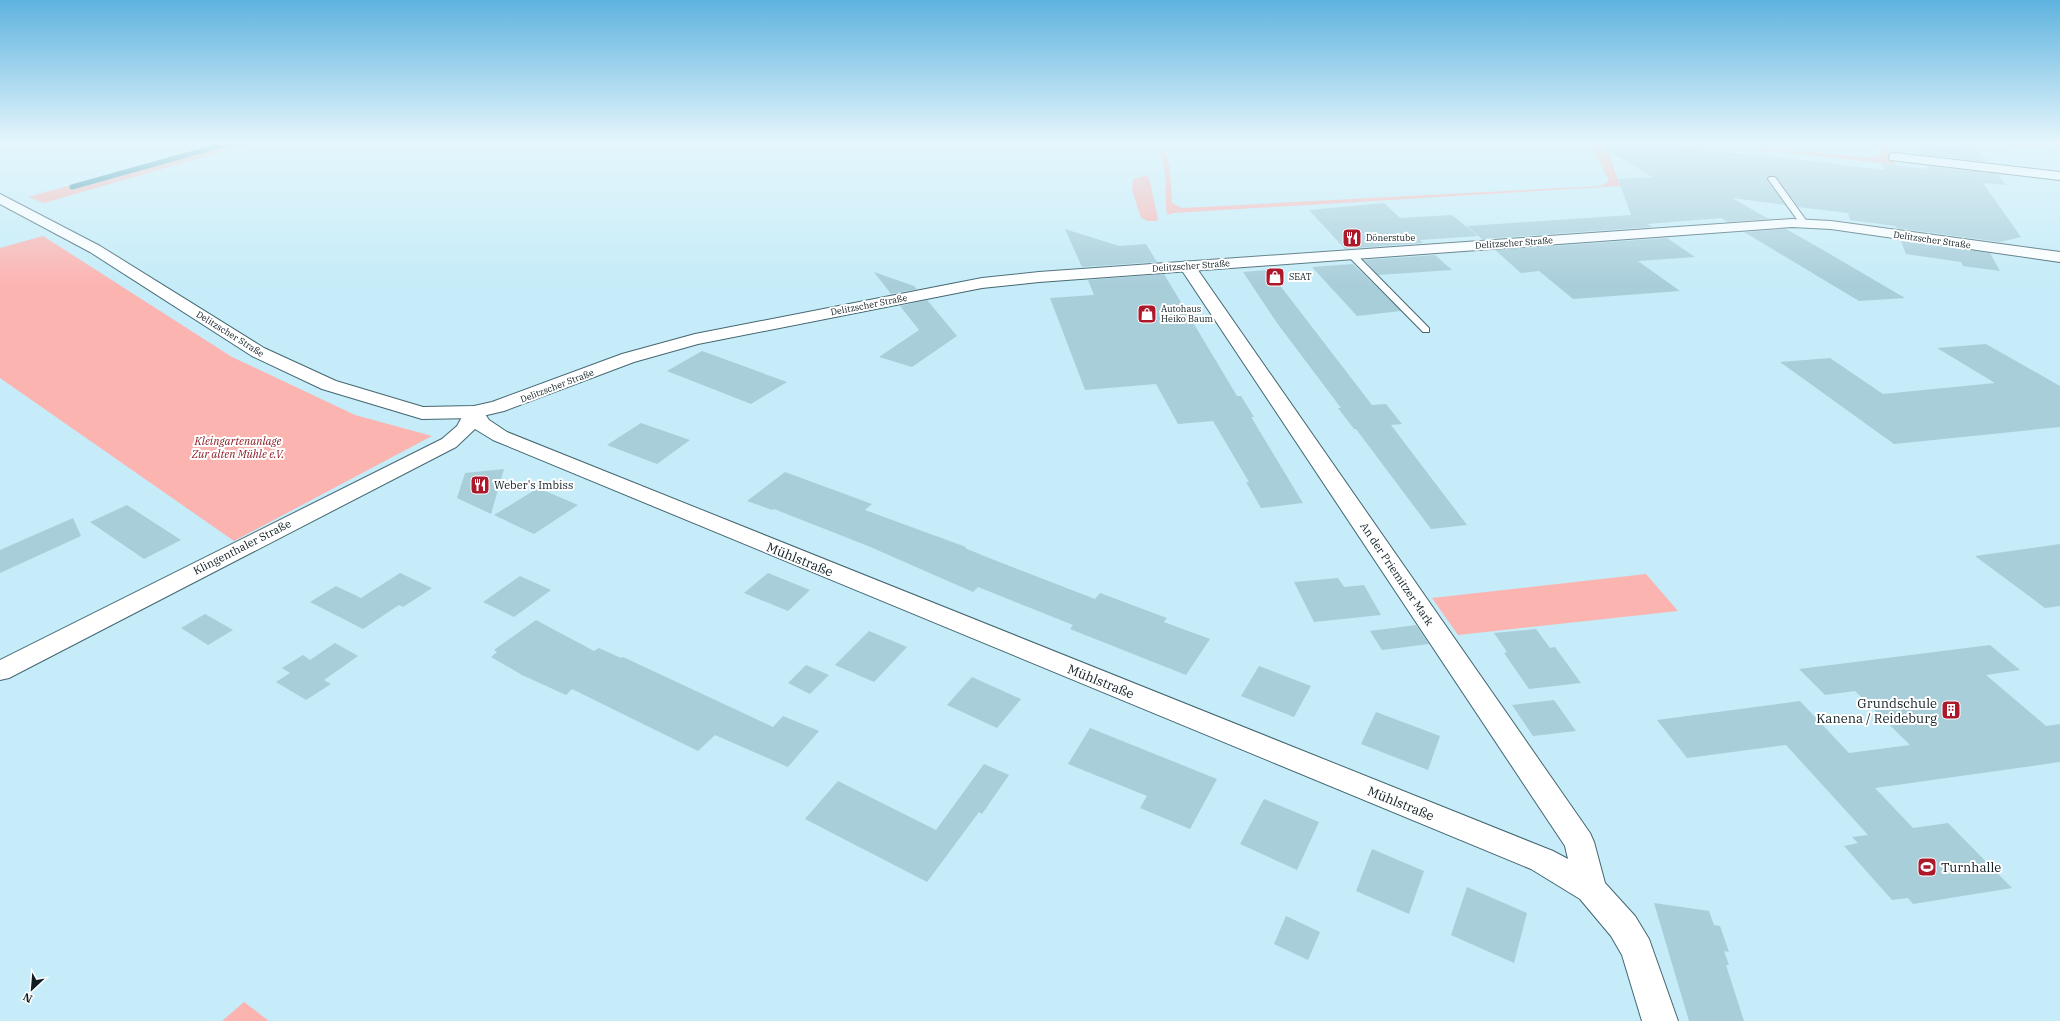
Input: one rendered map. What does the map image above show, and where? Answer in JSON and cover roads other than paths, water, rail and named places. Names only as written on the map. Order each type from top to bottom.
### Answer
[{"type":"main road","name":"Delitzscher Straße","points":[[0,198],[95,249],[258,352],[291,368],[329,385],[397,407],[438,414],[475,426],[516,401],[649,351],[695,339],[982,283],[1187,266],[1804,223],[2060,257]]},
{"type":"main road","name":"An der Priemitzer Mark","points":[[1187,266],[1579,842],[1591,890]]},
{"type":"main road","name":"Klingenthaler Straße","points":[[0,671],[449,442],[475,426]]},
{"type":"main road","name":"Mühlstraße","points":[[475,426],[1542,860],[1591,890],[1623,926],[1637,950],[1660,1021]]},
{"type":"lane","points":[[1780,190],[1804,223]]},
{"type":"lane","points":[[1352,255],[1426,330]]},
{"type":"place","name":"Dönerstube","points":[[1352,238]]},
{"type":"place","name":"SEAT","points":[[1275,277]]},
{"type":"place","name":"Autohaus Heiko Baum","points":[[1147,314]]},
{"type":"place","name":"Weber's Imbiss","points":[[480,485]]},
{"type":"place","name":"Grundschule Kanena / Reideburg","points":[[1951,710]]},
{"type":"place","name":"Turnhalle","points":[[1927,867]]},
{"type":"park label","name":"Kleingartenanlage Zur alten Mühle e.V.","points":[[238,447]]}]
